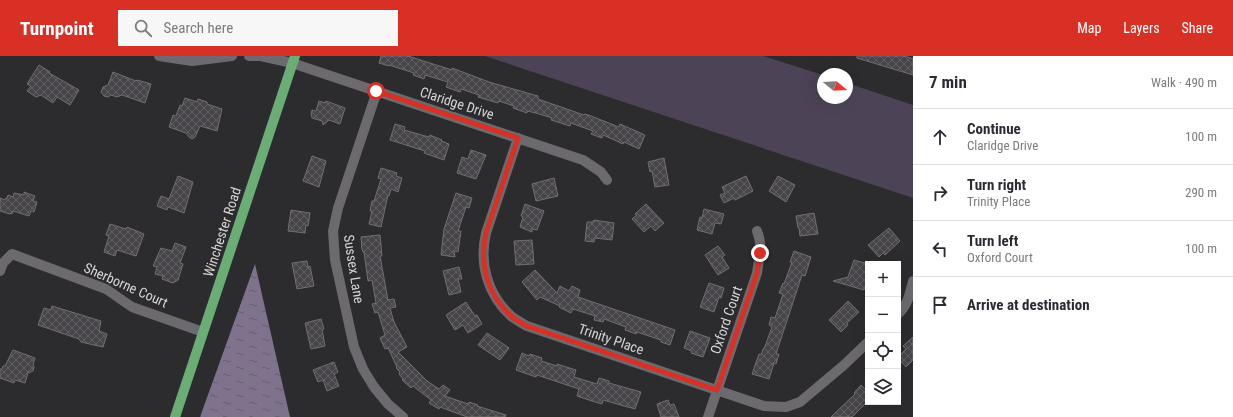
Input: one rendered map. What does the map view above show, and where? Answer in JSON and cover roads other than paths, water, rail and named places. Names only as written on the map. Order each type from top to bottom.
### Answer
[{"type":"main road","name":"Winchester Road","points":[[175,417],[294,60]]},
{"type":"street","points":[[160,56],[192,61],[232,56]]},
{"type":"street","name":"Claridge Drive","points":[[249,56],[294,60],[376,91],[583,160],[601,172],[607,180]]},
{"type":"street","name":"Sussex Lane","points":[[376,91],[338,208],[333,231],[335,260],[354,347],[363,369],[374,387],[388,404],[403,417]]},
{"type":"street","name":"Trinity Place","points":[[518,138],[484,241],[483,261],[492,292],[500,304],[512,316],[527,326],[764,406],[786,407],[800,402],[844,365],[865,345]]},
{"type":"street","name":"Oxford Court","points":[[708,417],[757,273],[760,253],[760,238],[757,230]]},
{"type":"street","name":"Sherborne Court","points":[[0,271],[2,263],[12,254],[106,289],[132,307],[203,332]]},
{"type":"street","points":[[901,312],[908,299],[913,281]]},
{"type":"water","points":[[255,264],[290,417],[200,417]]}]
